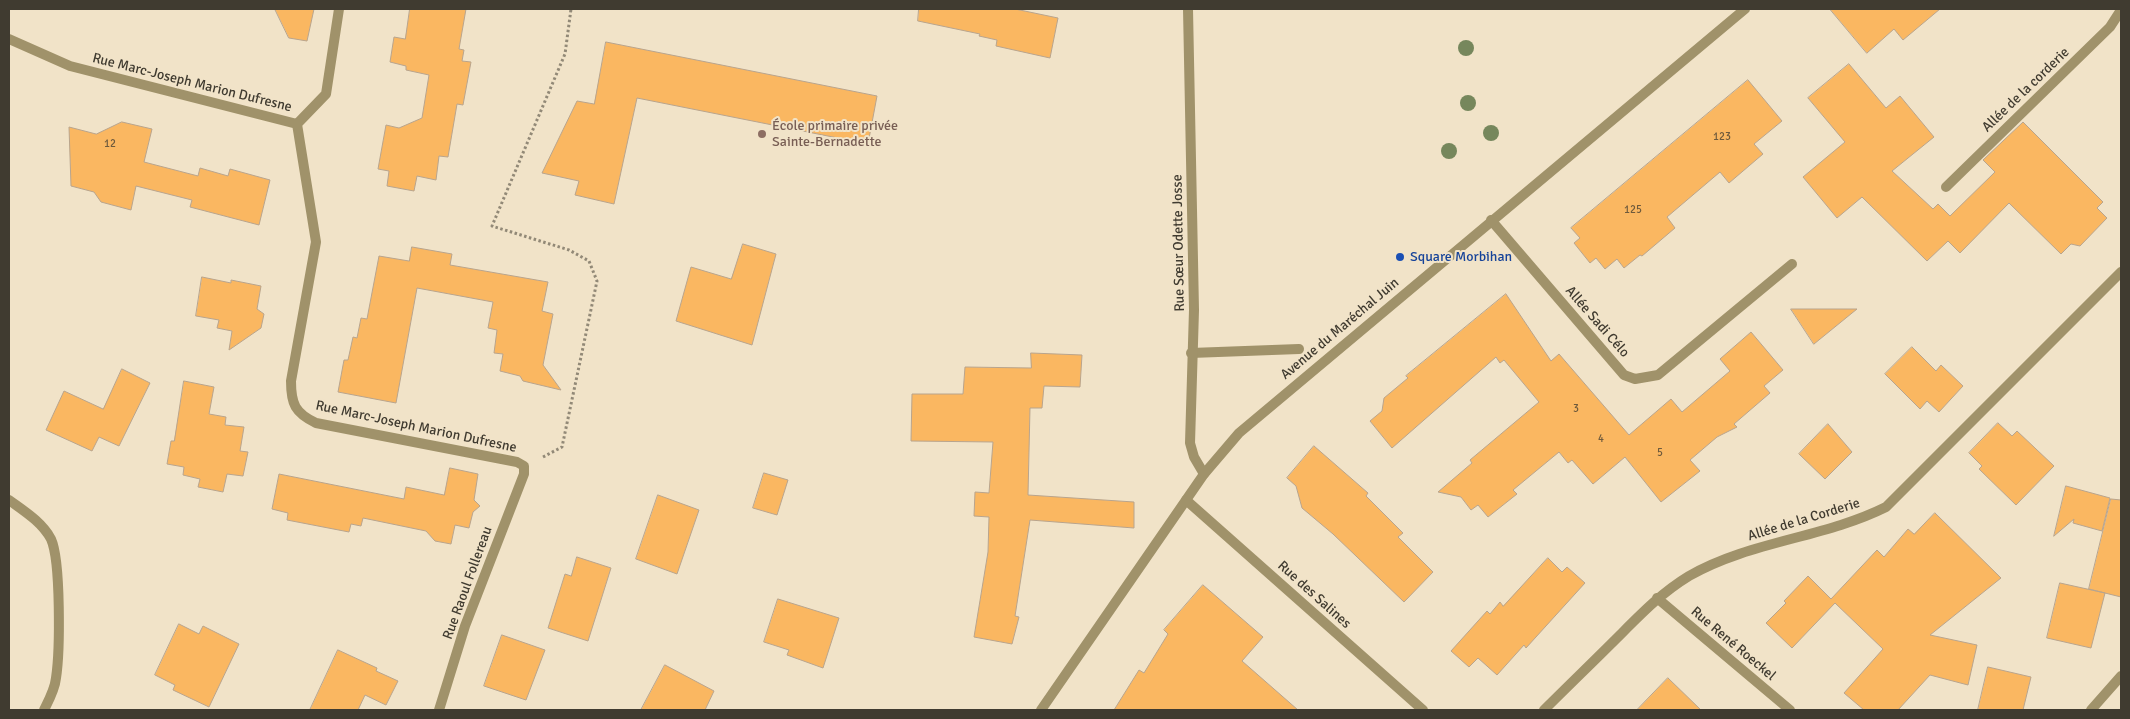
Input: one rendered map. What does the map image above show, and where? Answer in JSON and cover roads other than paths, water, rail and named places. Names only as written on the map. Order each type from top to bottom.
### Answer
[{"type":"street","points":[[297,124],[326,94],[339,9]]},
{"type":"street","name":"Rue Sœur Odette Josse","points":[[1188,9],[1194,310],[1190,443],[1194,457],[1204,474]]},
{"type":"street","name":"Avenue du Maréchal Juin","points":[[1041,710],[1204,474],[1253,421],[1744,9]]},
{"type":"street","name":"Allée de la corderie","points":[[1946,187],[2110,27],[2121,10]]},
{"type":"street","name":"Rue Marc-Joseph Marion Dufresne","points":[[9,38],[70,66],[297,124],[316,242],[291,381],[294,403],[302,416],[316,423],[517,462],[524,466]]},
{"type":"street","name":"Allée Sadi Célo","points":[[1491,220],[1624,375],[1635,379],[1658,375],[1792,264]]},
{"type":"street","name":"Allée de la Corderie","points":[[1544,710],[1657,598],[1690,576],[1727,559],[1767,545],[1862,519],[1886,507],[2121,272]]},
{"type":"street","points":[[1192,353],[1298,349]]},
{"type":"street","name":"Rue Raoul Follereau","points":[[439,710],[465,626],[524,474],[524,466]]},
{"type":"street","points":[[9,500],[42,527],[51,540],[56,563],[58,636],[56,679],[44,710]]},
{"type":"street","name":"Rue des Salines","points":[[1186,500],[1423,710]]},
{"type":"street","name":"Rue René Roeckel","points":[[1657,598],[1790,710]]},
{"type":"street","points":[[2091,710],[2121,676]]},
{"type":"place","name":"École primaire privée Sainte-Bernadette","points":[[762,134]]},
{"type":"place","name":"Square Morbihan","points":[[1400,257]]}]
